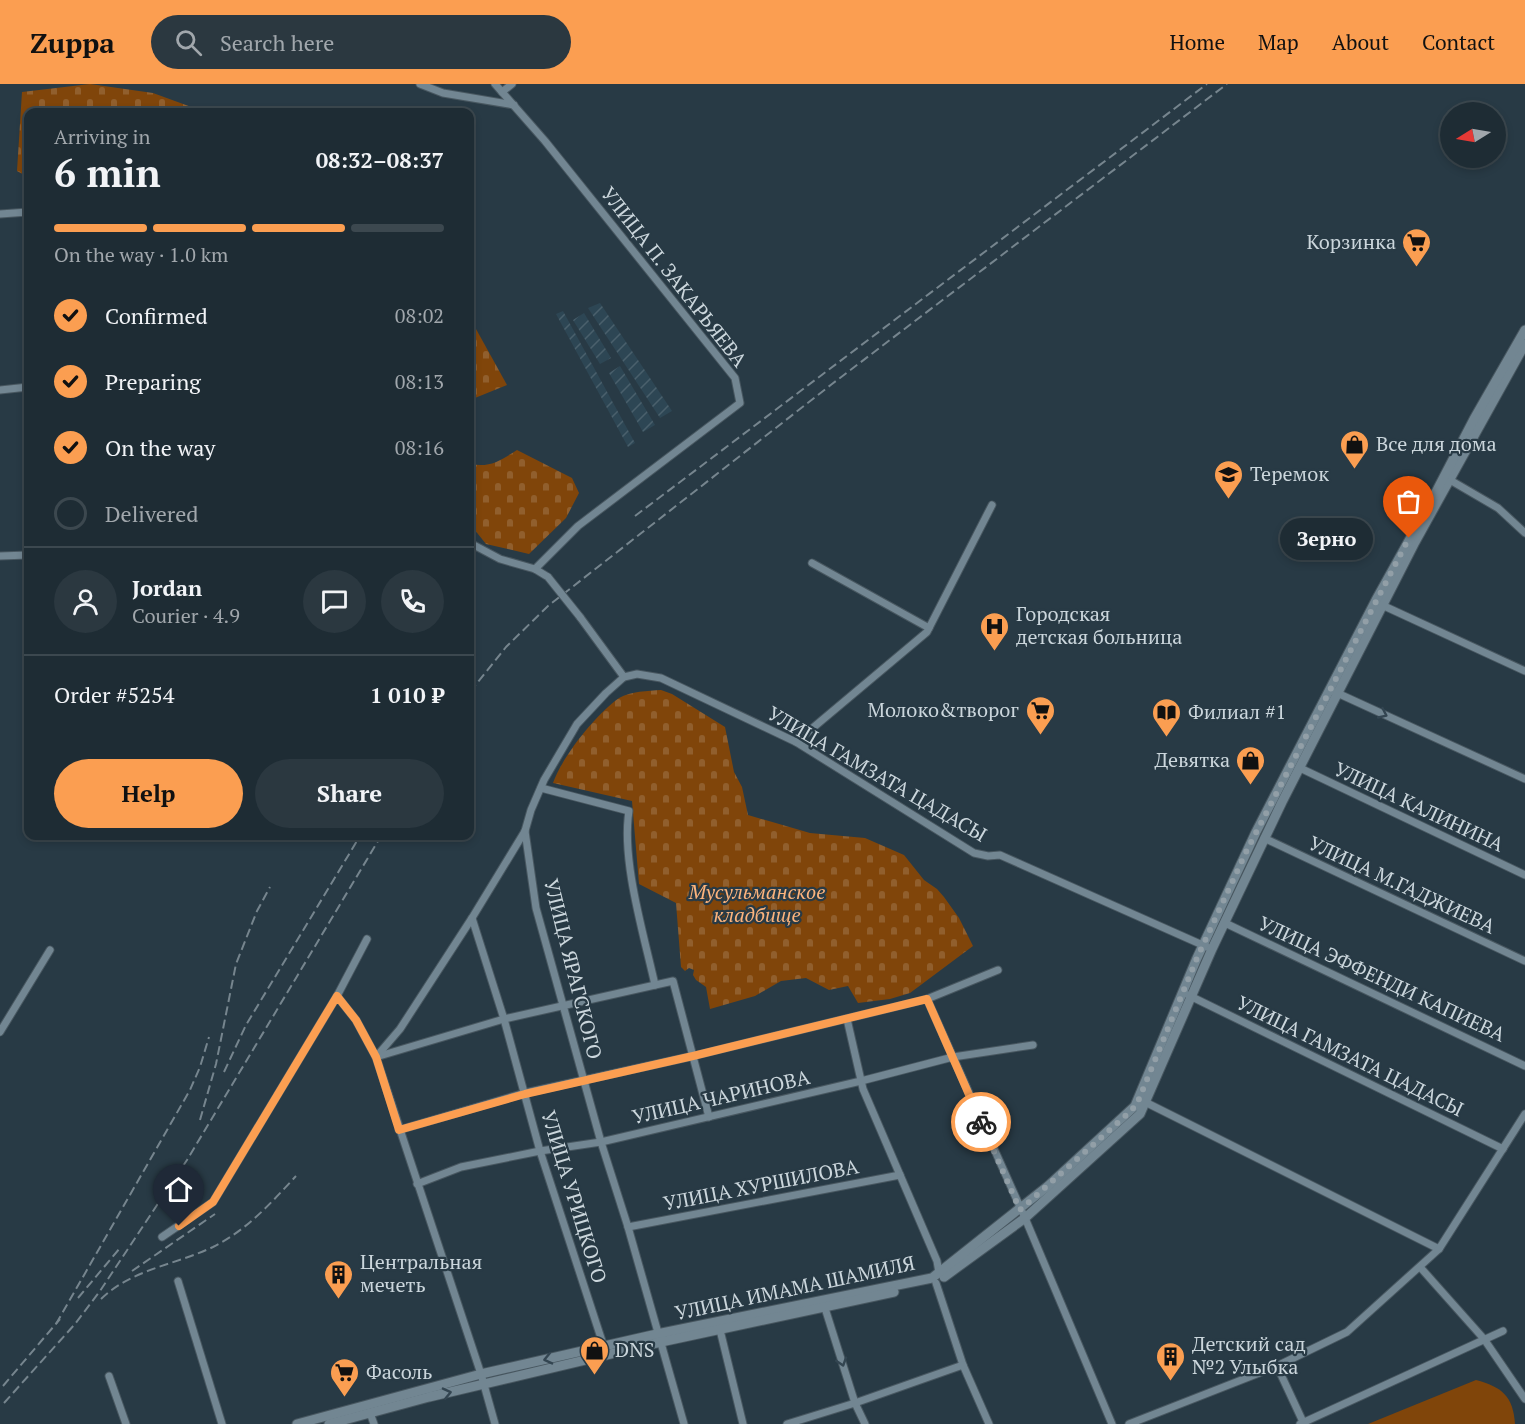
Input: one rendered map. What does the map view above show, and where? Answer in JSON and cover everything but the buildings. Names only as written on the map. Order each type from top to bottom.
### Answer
[{"type":"main road","name":"УЛИЦА ИМАМА ШАМИЛЯ","points":[[329,1424],[605,1346],[720,1329],[823,1303],[936,1283],[1140,1114],[1183,993],[1256,832],[1333,691],[1409,538],[1525,330]]},
{"type":"main road","name":"УЛИЦА ИМАМА ШАМИЛЯ","points":[[1143,1101],[1264,838],[1300,768],[1333,691],[1384,606],[1415,542],[1525,344]]},
{"type":"main road","name":"УЛИЦА ИМАМА ШАМИЛЯ","points":[[297,1424],[659,1338],[933,1278],[1022,1214]]},
{"type":"street","points":[[420,84],[443,93],[514,105]]},
{"type":"street","name":"УЛИЦА П. ЗАКАРЬЯЕВА","points":[[495,84],[545,141],[735,378],[740,403],[578,526],[535,568]]},
{"type":"street","points":[[502,92],[512,84]]},
{"type":"street","points":[[0,214],[24,212]]},
{"type":"street","points":[[0,390],[24,387]]},
{"type":"street","points":[[1450,480],[1498,508],[1525,533]]},
{"type":"street","points":[[796,742],[927,632],[992,505]]},
{"type":"street","points":[[376,1057],[400,1029],[525,831],[541,788],[556,758],[578,724],[624,677],[548,577],[535,568],[500,559],[474,545]]},
{"type":"street","points":[[0,556],[24,555]]},
{"type":"street","points":[[812,563],[929,628]]},
{"type":"street","points":[[1384,606],[1525,672]]},
{"type":"street","name":"УЛИЦА ГАМЗАТА ЦАДАСЫ","points":[[624,677],[637,674],[661,678],[796,742],[974,853],[988,856],[1000,855],[1212,949]]},
{"type":"street","points":[[1333,691],[1525,779]]},
{"type":"street","name":"УЛИЦА КАЛИНИНА","points":[[1300,768],[1525,875]]},
{"type":"street","points":[[541,788],[629,811],[626,830],[635,899],[655,984]]},
{"type":"street","name":"УЛИЦА ЯРАГСКОГО","points":[[525,831],[536,908],[601,1142],[628,1227],[684,1424]]},
{"type":"street","name":"УЛИЦА М.ГАДЖИЕВА","points":[[1264,838],[1525,961]]},
{"type":"street","name":"УЛИЦА УРИЦКОГО","points":[[472,918],[504,1019],[540,1150],[605,1346]]},
{"type":"street","name":"УЛИЦА ЭФФЕНДИ КАПИЕВА","points":[[1226,923],[1525,1066]]},
{"type":"street","points":[[162,1237],[213,1202],[337,996],[367,939]]},
{"type":"street","points":[[0,1032],[50,950]]},
{"type":"street","points":[[399,1130],[525,1094],[927,999],[998,970]]},
{"type":"street","points":[[376,1057],[504,1019],[673,981],[709,1117]]},
{"type":"street","name":"УЛИЦА ГАМЗАТА ЦАДАСЫ","points":[[1183,993],[1503,1149]]},
{"type":"street","points":[[337,996],[356,1020],[376,1057],[495,1424]]},
{"type":"street","points":[[927,999],[1112,1424]]},
{"type":"street","points":[[847,1019],[861,1081],[937,1262],[939,1273]]},
{"type":"street","name":"УЛИЦА ЧАРИНОВА","points":[[417,1184],[460,1167],[540,1150],[601,1142],[953,1057],[1033,1045]]},
{"type":"street","points":[[1143,1101],[1439,1249]]},
{"type":"street","points":[[1129,1424],[1277,1366],[1347,1332],[1439,1249],[1525,1114]]},
{"type":"street","name":"УЛИЦА ХУРШИЛОВА","points":[[628,1227],[900,1174]]},
{"type":"street","points":[[1420,1267],[1484,1339],[1525,1399]]},
{"type":"street","points":[[178,1281],[222,1424]]},
{"type":"street","points":[[936,1283],[963,1365],[989,1424]]},
{"type":"street","points":[[823,1303],[855,1403],[865,1424]]},
{"type":"street","points":[[720,1329],[743,1424]]},
{"type":"street","points":[[1277,1366],[1303,1423],[1503,1331]]},
{"type":"street","points":[[787,1424],[963,1365]]},
{"type":"street","points":[[109,1376],[126,1424]]},
{"type":"street","points":[[370,1413],[374,1424]]},
{"type":"shaded area","points":[[600,303],[672,411],[660,418],[588,308]]},
{"type":"shaded area","points":[[563,311],[635,443],[628,447],[556,314]]},
{"type":"shaded area","points":[[584,313],[611,358],[600,364],[573,320]]},
{"type":"shaded area","points":[[620,366],[655,425],[643,432],[609,373]]},
{"type":"green space","points":[[90,84],[153,93],[194,108],[24,108],[24,175],[17,171],[22,92]]},
{"type":"green space","points":[[476,329],[507,385],[474,398],[474,331]]},
{"type":"green space","points":[[517,450],[572,478],[579,493],[566,518],[529,554],[486,544],[474,529],[474,464],[490,464]]},
{"type":"green space","name":"Мусульманское кладбище","points":[[661,690],[672,694],[725,727],[734,772],[742,787],[748,815],[810,833],[865,838],[904,855],[924,880],[944,897],[959,918],[973,946],[910,993],[890,999],[858,1003],[848,986],[829,990],[806,978],[781,981],[755,996],[710,1009],[706,987],[696,980],[693,975],[694,970],[689,968],[685,971],[681,967],[676,903],[639,884],[632,801],[553,783],[572,749],[590,725],[610,705],[629,694]]},
{"type":"green space","points":[[1476,1380],[1493,1386],[1504,1394],[1512,1406],[1515,1424],[1368,1424]]},
{"type":"railway","points":[[635,516],[1207,84]]},
{"type":"railway","points":[[474,687],[506,647],[548,606],[832,384],[1227,84]]},
{"type":"railway","points":[[224,1072],[246,1025],[358,840]]},
{"type":"railway","points":[[4,1403],[75,1324],[100,1291],[187,1160],[379,840]]},
{"type":"railway","points":[[200,1120],[216,1064],[236,964],[257,911],[270,887]]},
{"type":"railway","points":[[56,1324],[190,1090],[209,1037]]},
{"type":"railway","points":[[101,1299],[113,1289],[140,1274],[199,1253],[237,1233],[296,1176]]},
{"type":"railway","points":[[132,1271],[215,1214]]},
{"type":"railway","points":[[78,1298],[120,1248]]},
{"type":"railway","points":[[3,1386],[60,1319]]},
{"type":"way so far","points":[[981,1122],[1020,1210],[1132,1110],[1139,1099],[1212,923],[1247,850],[1409,538]]},
{"type":"place","name":"Корзинка","points":[[1417,268]]},
{"type":"place","name":"Все для дома","points":[[1355,470]]},
{"type":"place","name":"Теремок","points":[[1229,500]]},
{"type":"place","name":"Зерно","points":[[1409,538]]},
{"type":"place","name":"Городская детская больница","points":[[995,652]]},
{"type":"place","name":"Молоко&творог","points":[[1040,736]]},
{"type":"place","name":"Филиал #1","points":[[1167,738]]},
{"type":"place","name":"Девятка","points":[[1251,786]]},
{"type":"place","name":"Центральная мечеть","points":[[339,1300]]},
{"type":"place","name":"DNS","points":[[594,1376]]},
{"type":"place","name":"Детский сад №2 Улыбка","points":[[1171,1382]]},
{"type":"place","name":"Фасоль","points":[[345,1398]]},
{"type":"route","points":[[179,1226],[213,1202],[337,996],[356,1020],[376,1057],[399,1130],[525,1094],[927,999],[981,1122]]}]
